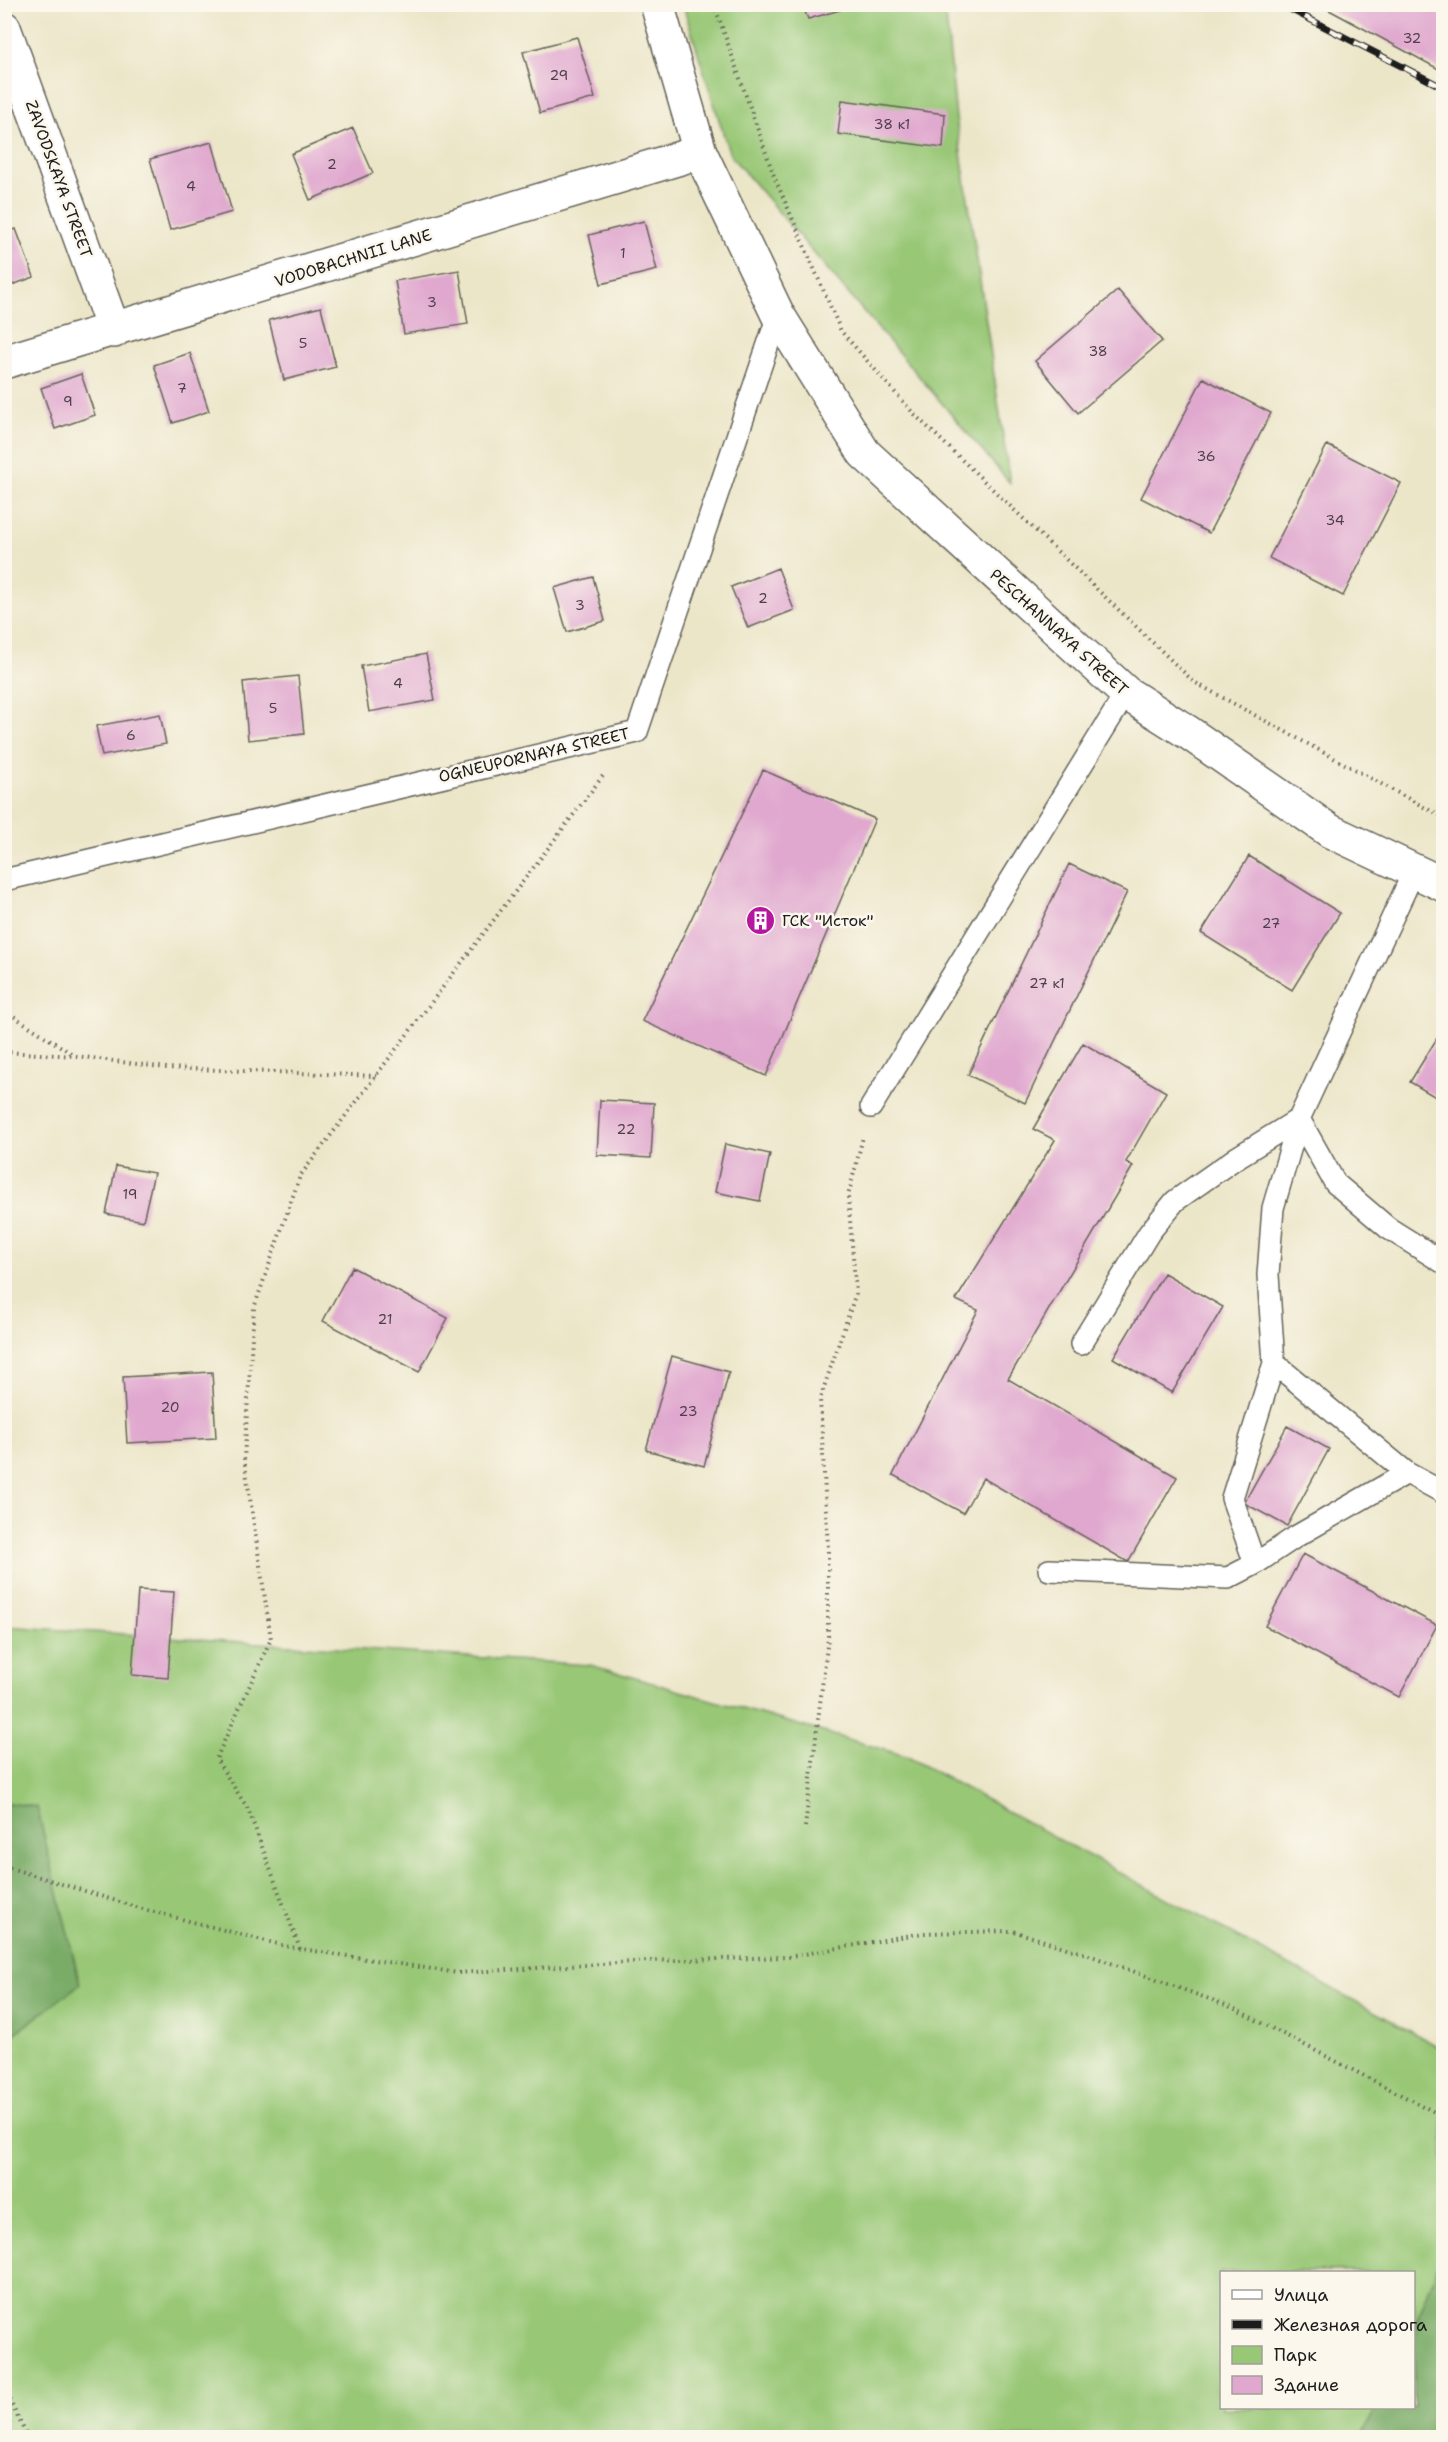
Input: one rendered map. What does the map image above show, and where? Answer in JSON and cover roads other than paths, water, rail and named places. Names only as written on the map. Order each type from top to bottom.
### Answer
[{"type":"street","name":"PESCHANNAYA STREET","points":[[657,4],[700,152],[778,315],[864,453],[1126,693],[1330,831],[1443,885]]},
{"type":"street","name":"ZAVODSKAYA STREET","points":[[4,28],[114,331]]},
{"type":"street","name":"VODOBACHNII LANE","points":[[4,362],[114,331],[700,152]]},
{"type":"lane","name":"OGNEUPORNAYA STREET","points":[[4,880],[637,732],[778,315]]},
{"type":"lane","points":[[870,1107],[1126,693]]},
{"type":"lane","points":[[1256,1564],[1232,1498],[1274,1363],[1268,1275],[1273,1208],[1299,1119],[1414,871]]},
{"type":"lane","points":[[1299,1119],[1335,1183],[1388,1228],[1443,1263]]},
{"type":"lane","points":[[1080,1344],[1149,1233],[1175,1201],[1236,1158],[1299,1119]]},
{"type":"lane","points":[[1274,1363],[1407,1473],[1443,1493]]},
{"type":"lane","points":[[1049,1570],[1228,1578],[1256,1564],[1297,1536],[1407,1473]]},
{"type":"railway","points":[[1280,4],[1444,88]]},
{"type":"place","name":"ГСК \"Исток\"","points":[[761,920]]}]
